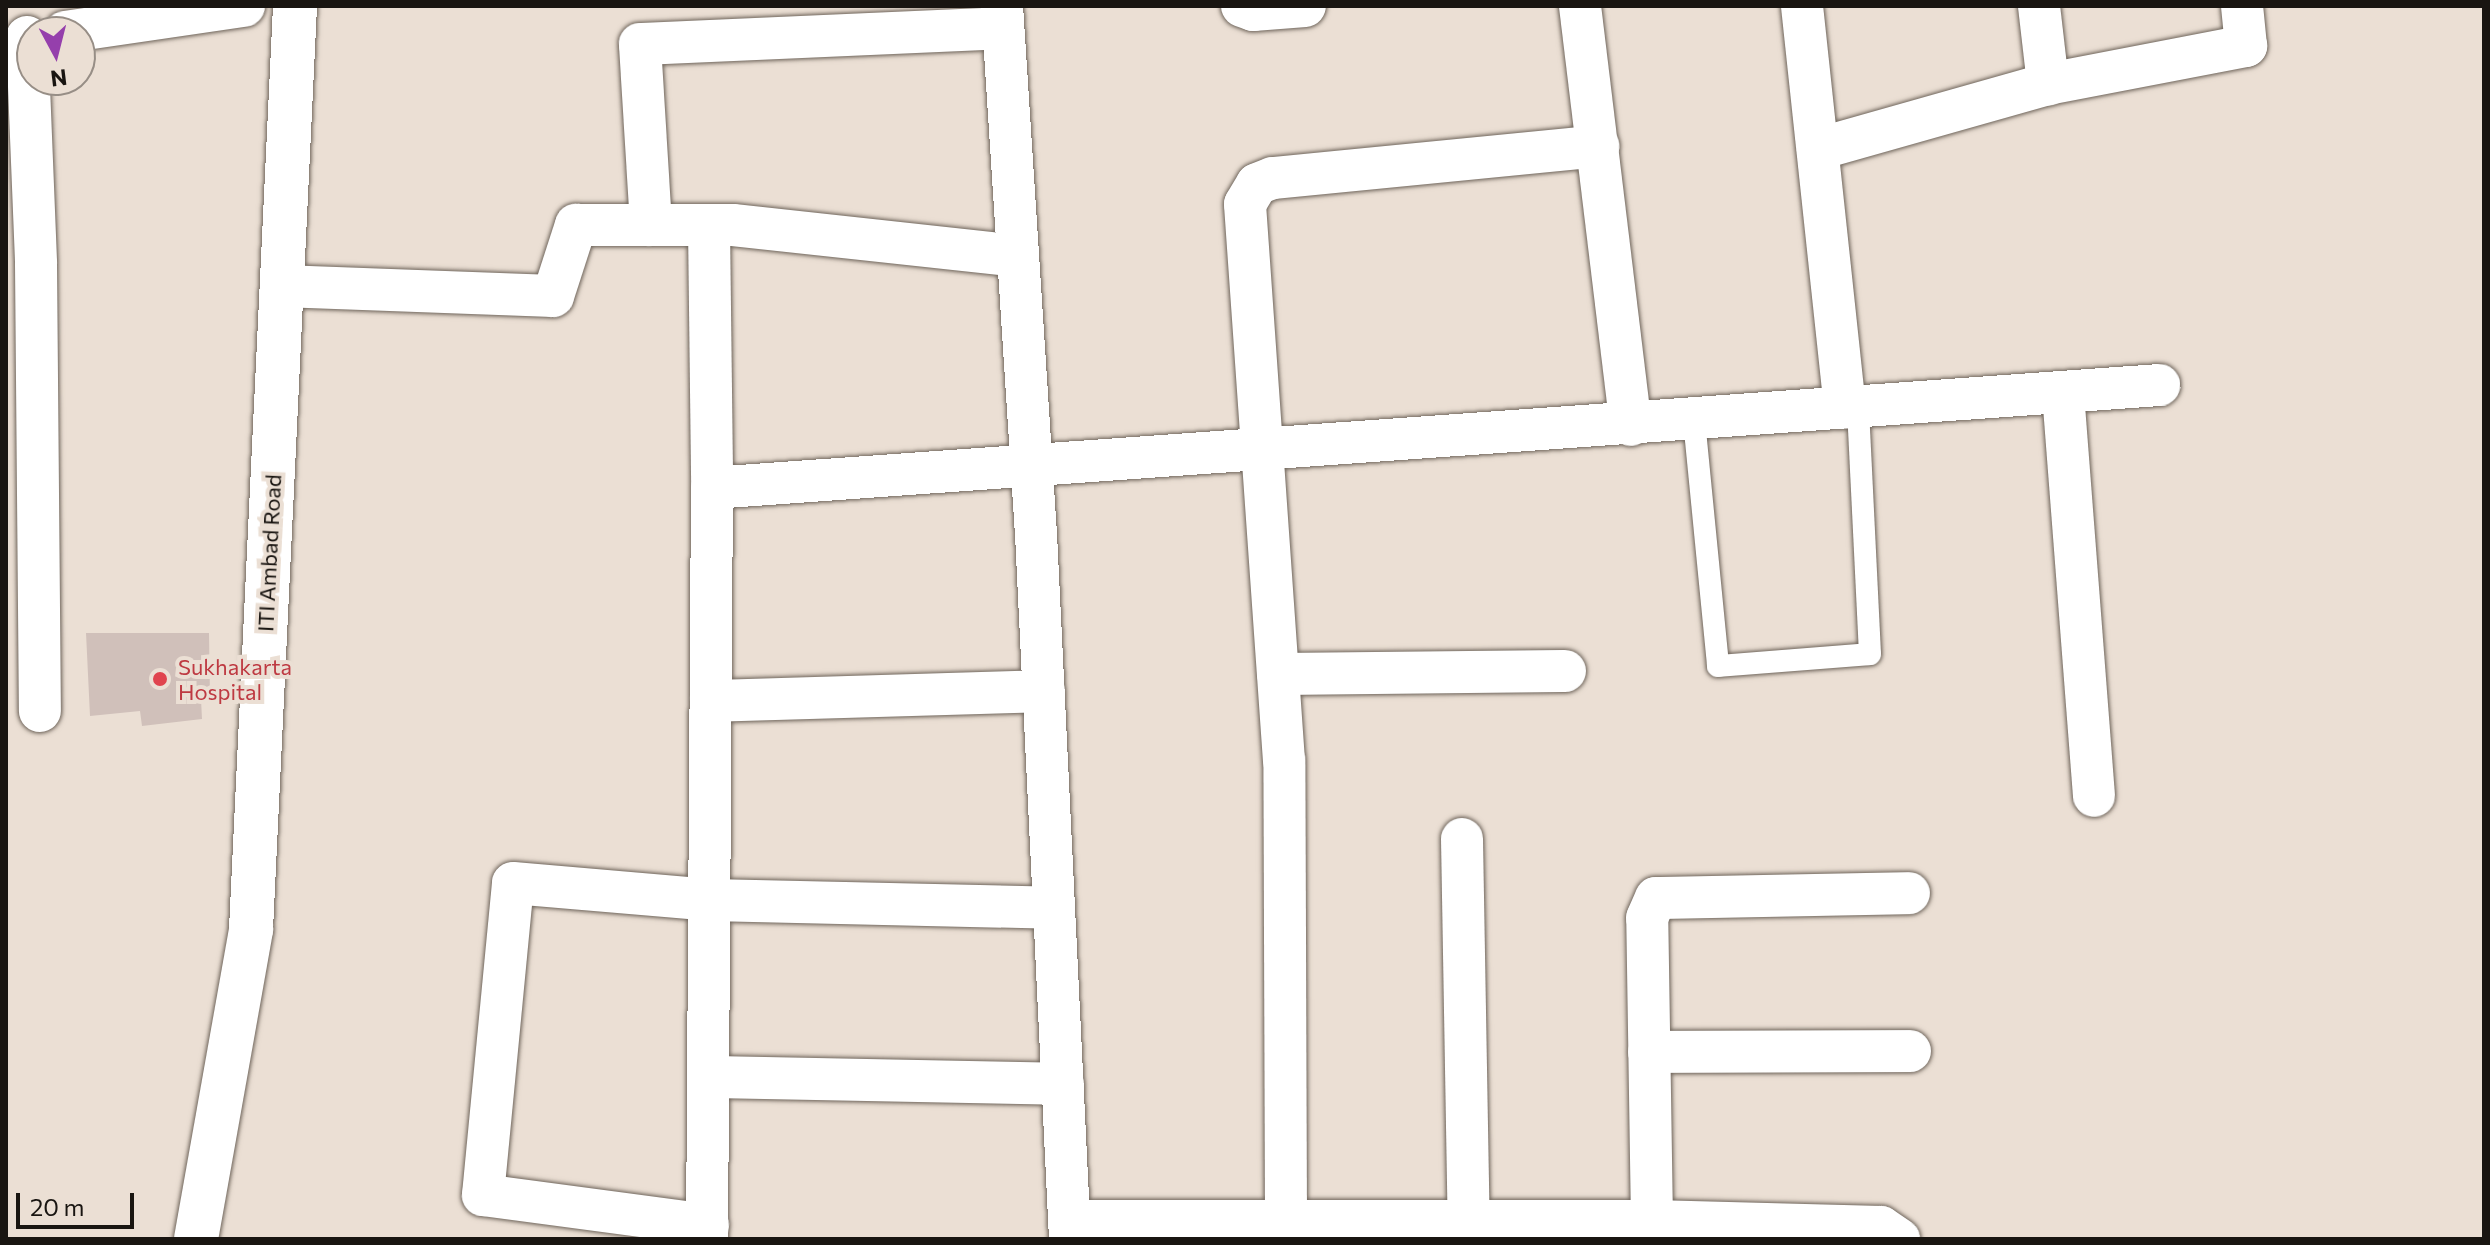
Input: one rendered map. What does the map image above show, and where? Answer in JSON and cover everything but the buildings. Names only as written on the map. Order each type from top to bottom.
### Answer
[{"type":"street","points":[[96,28],[244,6]]},
{"type":"street","name":"ITI Ambad Road","points":[[196,1239],[251,929],[295,6]]},
{"type":"street","points":[[1242,6],[1253,10],[1305,6]]},
{"type":"street","points":[[1580,6],[1631,425]]},
{"type":"street","points":[[1802,6],[1852,408]]},
{"type":"street","points":[[2039,6],[2048,84]]},
{"type":"street","points":[[1818,149],[2048,84],[2246,46],[2242,6]]},
{"type":"street","points":[[651,225],[640,44],[1002,17],[1044,691],[1070,1230],[1286,1221],[1652,1221],[1881,1227],[1899,1239]]},
{"type":"street","points":[[33,96],[36,264],[20,400],[40,711]]},
{"type":"street","points":[[1286,1221],[1284,761],[1245,204],[1257,184],[1273,178],[1598,146]]},
{"type":"street","points":[[282,286],[553,296],[576,225],[709,226],[1017,256]]},
{"type":"street","points":[[709,226],[712,488],[710,900],[708,1232],[483,1195],[513,883],[710,900],[1054,908]]},
{"type":"street","points":[[712,488],[1030,469],[2159,385]]},
{"type":"street","points":[[2063,393],[2094,796]]},
{"type":"street","points":[[1278,674],[1565,671]]},
{"type":"street","points":[[711,701],[1044,691]]},
{"type":"street","points":[[1462,839],[1469,1223]]},
{"type":"street","points":[[1652,1221],[1647,918],[1656,898],[1909,893]]},
{"type":"street","points":[[1649,1052],[1910,1051]]},
{"type":"street","points":[[709,1077],[1063,1084]]},
{"type":"lane","points":[[1694,420],[1718,666],[1870,654],[1852,408]]},
{"type":"place","name":"Sukhakarta Hospital","points":[[160,679]]}]
